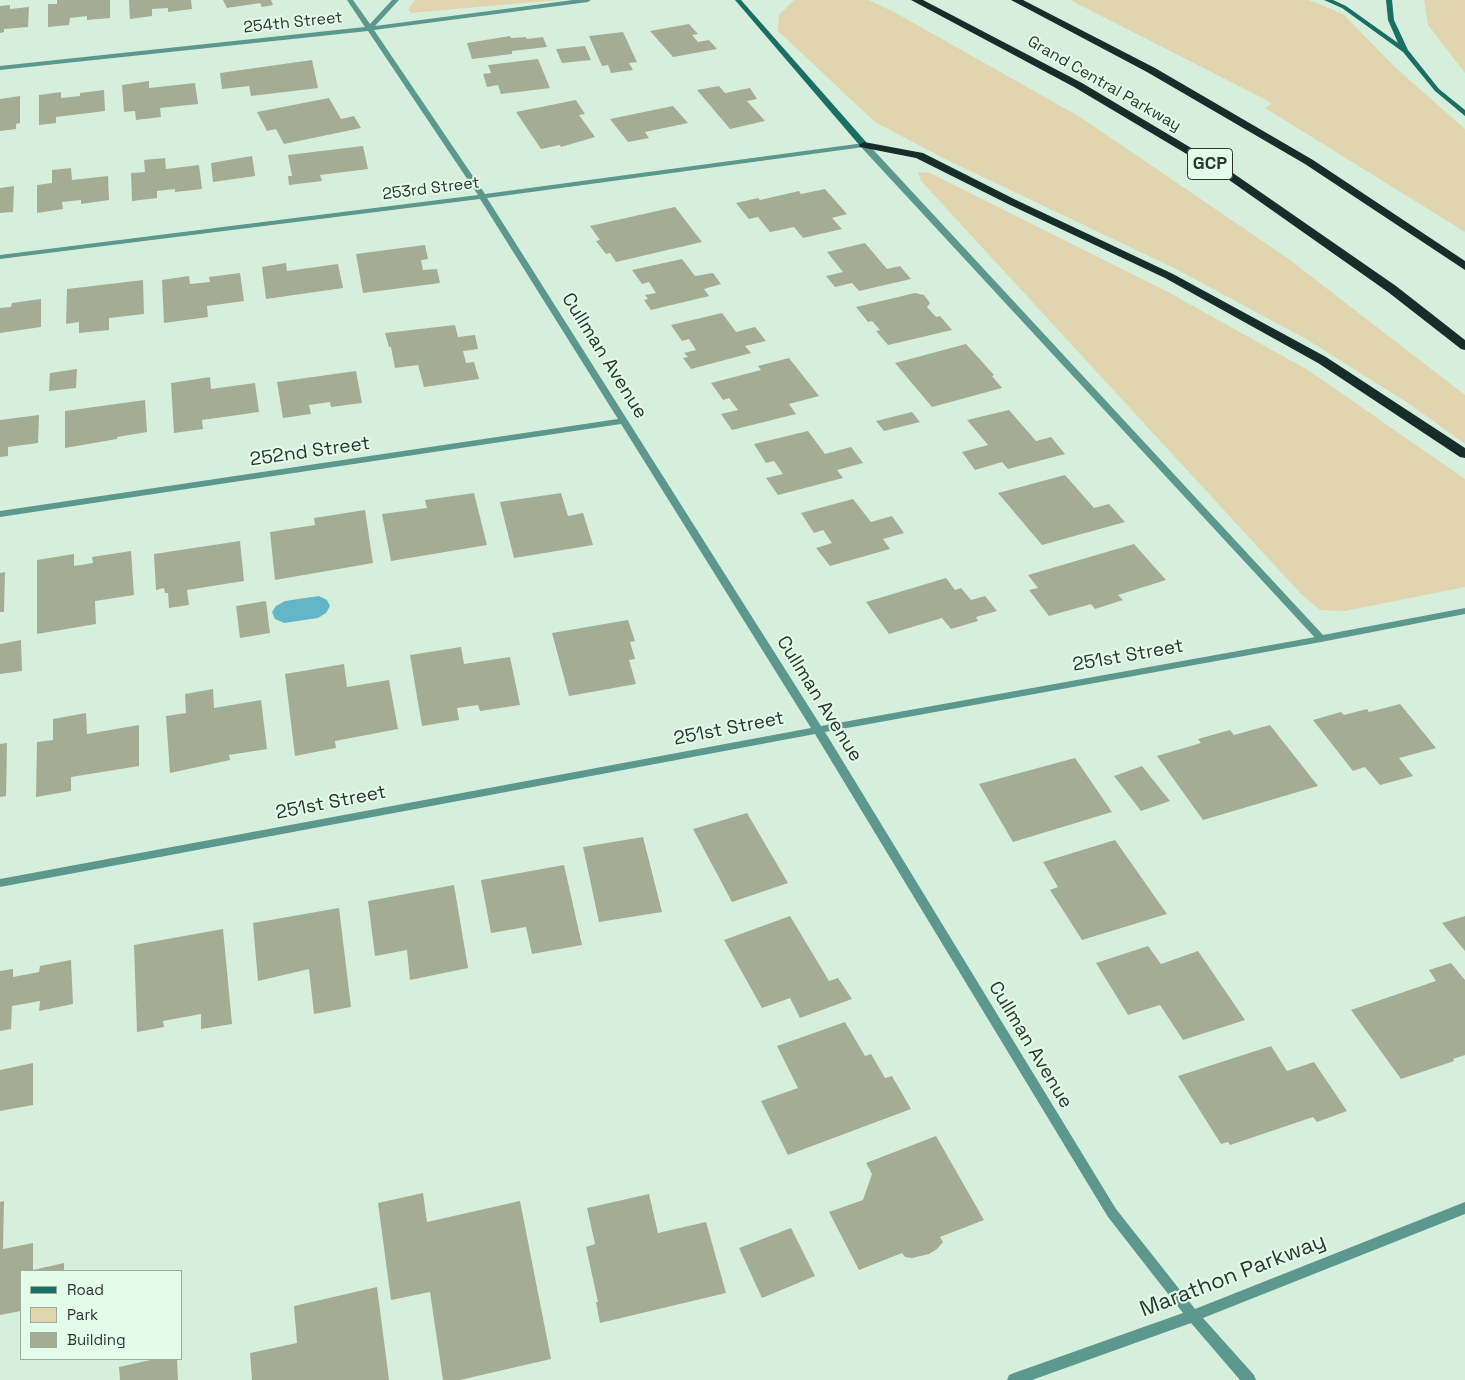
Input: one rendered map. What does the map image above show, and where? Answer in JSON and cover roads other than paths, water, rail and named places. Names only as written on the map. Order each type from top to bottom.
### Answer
[{"type":"highway","name":"Grand Central Parkway","points":[[916,0],[1078,84],[1226,173],[1392,289],[1465,346]]},
{"type":"highway","name":"Grand Central Parkway","points":[[1016,0],[1151,70],[1309,162],[1465,266]]},
{"type":"highway","points":[[864,145],[919,155],[1012,202],[1169,276],[1322,360],[1465,454]]},
{"type":"main road","points":[[738,0],[864,145]]},
{"type":"main road","points":[[1327,0],[1344,7],[1405,51],[1437,90],[1465,114]]},
{"type":"main road","points":[[1388,0],[1391,20],[1405,51]]},
{"type":"street","name":"Cullman Avenue","points":[[350,0],[483,196],[818,730],[1112,1213],[1193,1316],[1249,1380]]},
{"type":"street","points":[[368,29],[396,0]]},
{"type":"street","name":"254th Street","points":[[0,68],[368,29],[588,0]]},
{"type":"street","points":[[864,145],[1321,639]]},
{"type":"street","name":"253rd Street","points":[[0,257],[483,196],[864,145]]},
{"type":"street","name":"252nd Street","points":[[0,514],[624,421]]},
{"type":"street","name":"251st Street","points":[[0,883],[1465,611]]},
{"type":"street","name":"Marathon Parkway","points":[[1014,1380],[1193,1316],[1465,1208]]},
{"type":"water","points":[[319,596],[327,600],[330,606],[326,613],[318,618],[284,623],[275,619],[272,612],[276,606],[285,601]]}]
